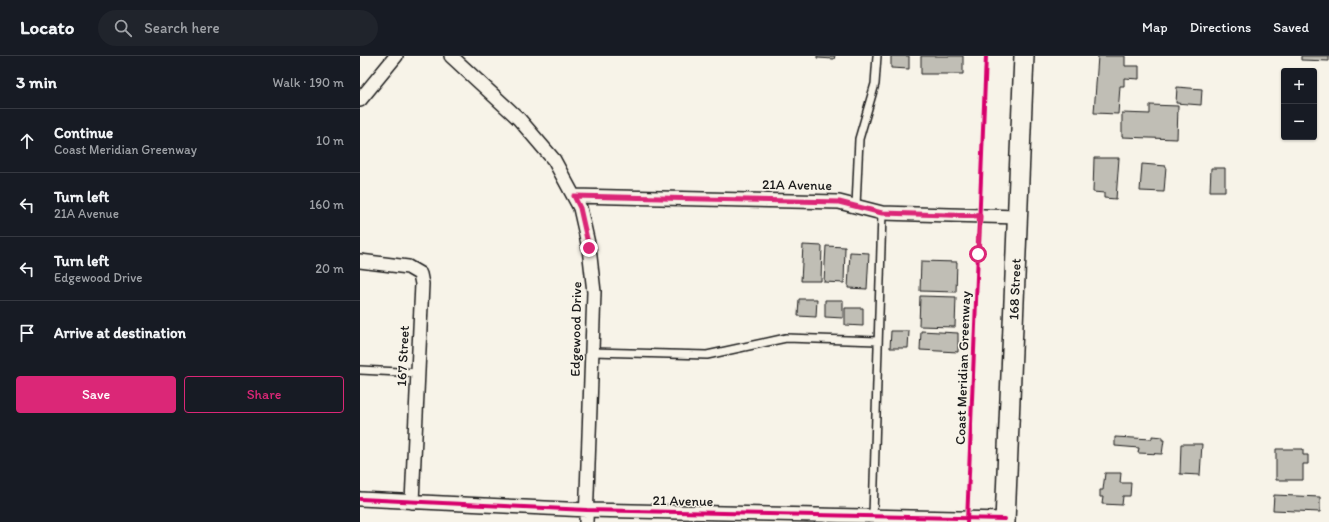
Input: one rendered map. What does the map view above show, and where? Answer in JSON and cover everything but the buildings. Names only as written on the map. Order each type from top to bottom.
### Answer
[{"type":"main road","name":"168 Street","points":[[1005,521],[1024,56]]},
{"type":"street","points":[[360,100],[396,56]]},
{"type":"street","name":"Edgewood Drive","points":[[451,56],[519,119],[554,160],[580,208],[589,248],[594,292],[587,516]]},
{"type":"street","name":"21A Avenue","points":[[574,196],[839,202],[882,213],[1018,217]]},
{"type":"street","name":"167 Street","points":[[360,261],[408,267],[420,274],[422,284],[419,372],[412,470],[412,502]]},
{"type":"street","name":"21 Avenue","points":[[360,500],[412,502],[587,516],[873,516],[1005,521]]},
{"type":"lane","points":[[856,206],[859,140],[875,84],[877,56]]},
{"type":"lane","points":[[873,516],[882,213]]},
{"type":"lane","points":[[592,352],[707,355],[786,338],[878,341]]},
{"type":"lane","points":[[360,370],[419,372]]},
{"type":"cycle path","name":"Coast Meridian Greenway","points":[[967,522],[986,56]]},
{"type":"cycle path","points":[[360,499],[587,510],[1005,519]]},
{"type":"route","points":[[589,248],[580,208],[574,196],[839,202],[882,213],[980,216],[978,254]]}]
